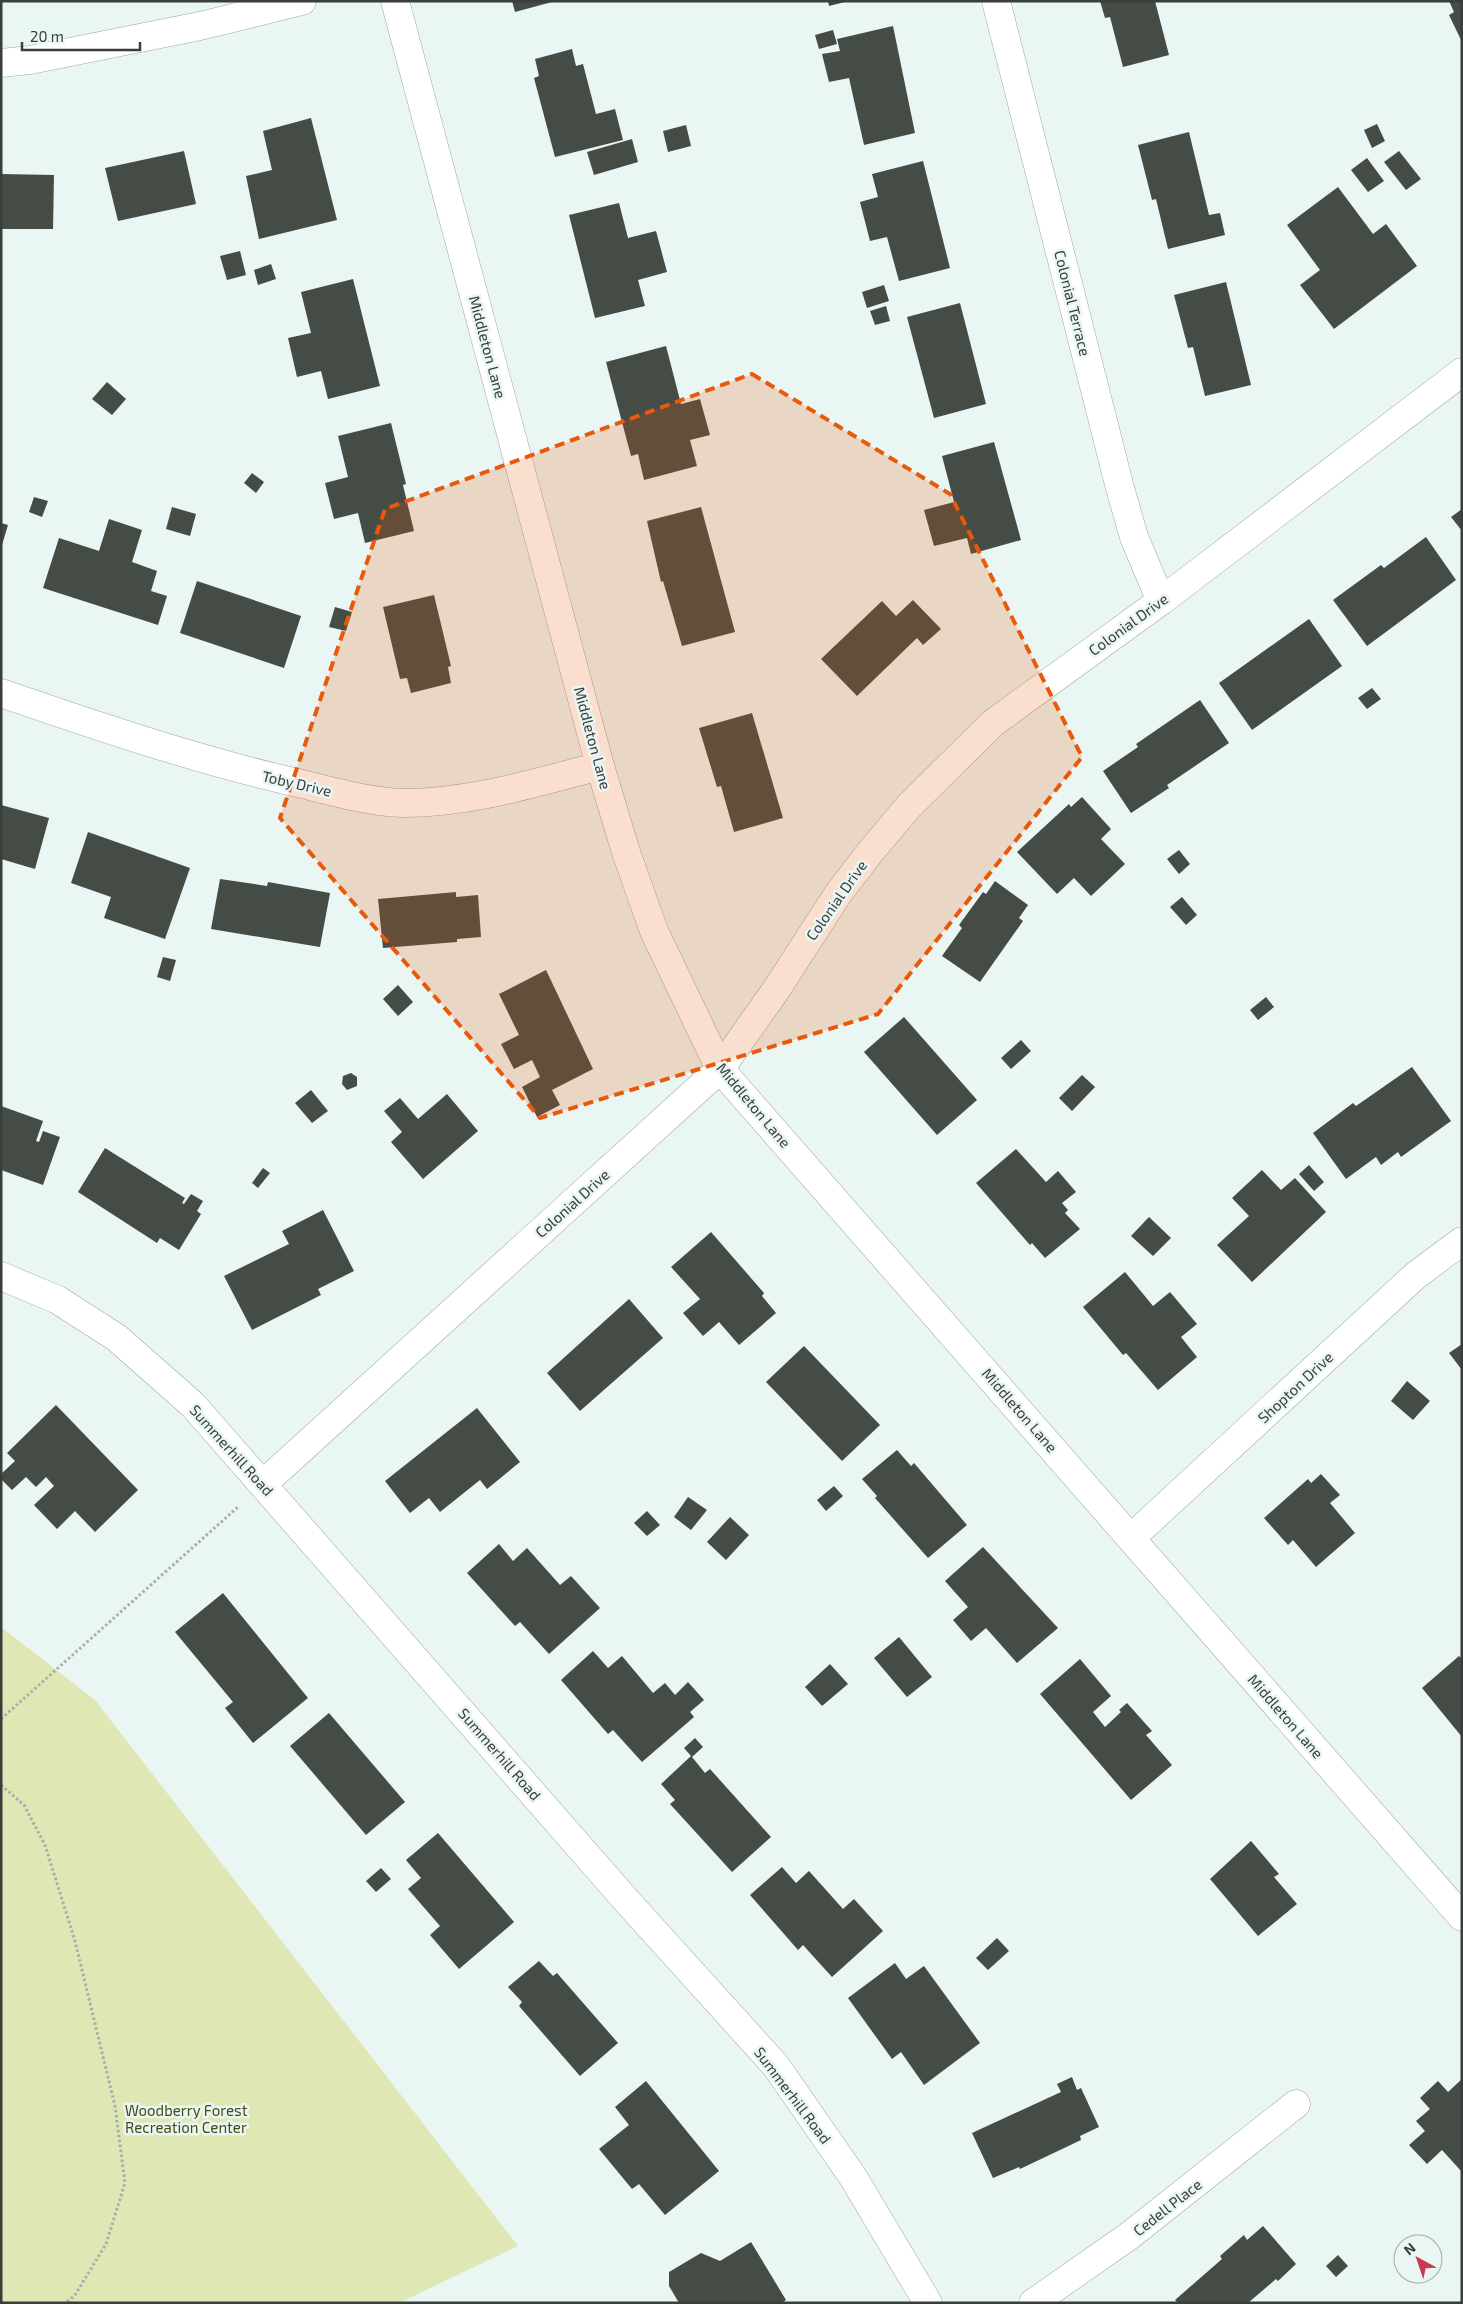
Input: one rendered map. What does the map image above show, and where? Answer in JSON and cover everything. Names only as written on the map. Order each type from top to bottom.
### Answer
[{"type":"street","points":[[1,63],[30,60],[200,26],[302,1]]},
{"type":"street","name":"Middleton Lane","points":[[395,1],[600,766],[626,852],[654,931],[720,1069],[1462,1917]]},
{"type":"street","name":"Colonial Terrace","points":[[996,1],[1120,488],[1134,537],[1161,601]]},
{"type":"street","name":"Colonial Drive","points":[[262,1484],[720,1069],[776,990],[838,894],[909,806],[993,723],[1161,601],[1462,372]]},
{"type":"street","name":"Toby Drive","points":[[1,693],[100,728],[238,769],[346,794],[400,803],[447,801],[511,789],[600,766]]},
{"type":"street","name":"Shopton Drive","points":[[1131,1538],[1416,1276],[1462,1241]]},
{"type":"street","name":"Summerhill Road","points":[[1,1276],[58,1300],[117,1338],[194,1405],[625,1899],[776,2066],[853,2177],[928,2303]]},
{"type":"street","name":"Cedell Place","points":[[1032,2303],[1137,2230],[1296,2104]]},
{"type":"path","points":[[1,1719],[262,1484]]},
{"type":"path","points":[[1,1785],[24,1805],[45,1845],[75,1941],[116,2116],[125,2183],[106,2244],[75,2295],[66,2303]]},
{"type":"highlighted area","points":[[752,374],[950,494],[1082,757],[878,1014],[540,1118],[280,818],[385,509]]},
{"type":"green space","name":"Woodberry Forest Recreation Center","points":[[1,1627],[95,1700],[518,2246],[399,2303],[1,2303]]},
{"type":"building","points":[[512,1],[552,1],[552,2],[515,12]]},
{"type":"building","points":[[828,1],[845,1],[845,2],[829,6]]},
{"type":"building","points":[[1100,1],[1155,1],[1169,55],[1123,67],[1110,17],[1105,18]]},
{"type":"building","points":[[1449,1],[1462,1],[1462,42],[1449,15],[1454,12]]},
{"type":"building","points":[[893,26],[915,133],[864,145],[849,78],[829,82],[822,54],[840,51],[837,39]]},
{"type":"building","points":[[833,30],[837,44],[819,49],[815,35]]},
{"type":"building","points":[[572,49],[576,66],[583,64],[596,114],[615,109],[623,140],[555,157],[534,78],[539,76],[535,59]]},
{"type":"building","points":[[311,118],[337,220],[259,239],[246,176],[272,170],[263,131]]},
{"type":"building","points":[[1377,124],[1385,141],[1372,148],[1364,130]]},
{"type":"building","points":[[686,125],[691,146],[668,152],[663,131]]},
{"type":"building","points":[[1189,132],[1209,215],[1220,213],[1225,235],[1168,249],[1156,199],[1152,200],[1138,145]]},
{"type":"building","points":[[632,139],[638,162],[594,175],[587,152]]},
{"type":"building","points":[[184,151],[196,204],[118,221],[105,168]]},
{"type":"building","points":[[1399,151],[1421,179],[1406,190],[1384,162]]},
{"type":"building","points":[[1367,158],[1384,181],[1368,192],[1351,170]]},
{"type":"building","points":[[923,161],[950,268],[899,281],[887,237],[870,241],[860,202],[878,197],[872,174]]},
{"type":"building","points":[[1,174],[54,175],[53,229],[1,229]]},
{"type":"building","points":[[1338,187],[1373,234],[1386,224],[1417,266],[1334,329],[1300,285],[1320,270],[1287,225]]},
{"type":"building","points":[[619,203],[628,238],[656,231],[667,272],[638,280],[645,306],[595,318],[569,215]]},
{"type":"building","points":[[240,251],[246,275],[227,280],[220,256]]},
{"type":"building","points":[[271,264],[276,279],[258,285],[254,270]]},
{"type":"building","points":[[353,279],[380,386],[328,399],[321,371],[297,377],[288,338],[311,333],[301,292]]},
{"type":"building","points":[[1226,282],[1251,385],[1205,396],[1193,347],[1188,348],[1174,295]]},
{"type":"building","points":[[884,285],[889,301],[867,308],[862,292]]},
{"type":"building","points":[[960,303],[986,404],[934,418],[907,317]]},
{"type":"building","points":[[886,306],[890,321],[875,325],[870,311]]},
{"type":"building","points":[[666,346],[681,404],[700,399],[710,435],[690,440],[697,466],[644,480],[638,454],[631,456],[606,362]]},
{"type":"building","points":[[107,382],[126,399],[112,415],[92,399]]},
{"type":"building","points":[[391,423],[406,484],[403,485],[414,531],[365,543],[358,513],[334,519],[325,483],[348,477],[338,436]]},
{"type":"building","points":[[994,442],[1021,540],[971,554],[967,538],[934,546],[924,510],[954,502],[942,456]]},
{"type":"building","points":[[252,473],[264,482],[256,493],[244,483]]},
{"type":"building","points":[[34,497],[48,501],[42,517],[29,512]]},
{"type":"building","points":[[172,507],[196,514],[190,536],[166,529]]},
{"type":"building","points":[[701,507],[735,632],[682,646],[663,581],[661,582],[647,521]]},
{"type":"building","points":[[1462,509],[1462,531],[1451,517]]},
{"type":"building","points":[[109,519],[142,530],[132,562],[157,571],[151,591],[167,596],[158,625],[43,588],[59,538],[99,551]]},
{"type":"building","points":[[1,523],[8,525],[2,545],[1,545]]},
{"type":"building","points":[[1426,537],[1456,580],[1367,646],[1333,600],[1381,565],[1384,568]]},
{"type":"building","points":[[197,581],[301,616],[284,668],[180,633]]},
{"type":"building","points":[[434,595],[451,666],[448,667],[451,683],[411,693],[407,678],[400,679],[383,607]]},
{"type":"building","points":[[913,600],[941,629],[923,645],[917,638],[857,696],[821,659],[882,601],[896,616]]},
{"type":"building","points":[[335,607],[352,612],[346,631],[329,627]]},
{"type":"building","points":[[1309,619],[1342,666],[1252,730],[1219,683]]},
{"type":"building","points":[[1372,688],[1381,699],[1367,709],[1358,698]]},
{"type":"building","points":[[1200,700],[1229,743],[1167,785],[1169,788],[1131,813],[1103,771],[1138,747],[1136,744]]},
{"type":"building","points":[[752,713],[783,818],[734,832],[721,786],[717,787],[699,728]]},
{"type":"building","points":[[1082,797],[1111,829],[1101,839],[1125,864],[1091,896],[1074,878],[1057,894],[1017,852],[1069,804],[1071,807]]},
{"type":"building","points":[[1,805],[49,818],[35,869],[1,859]]},
{"type":"building","points":[[88,832],[190,868],[165,939],[104,918],[111,897],[71,883]]},
{"type":"building","points":[[1179,850],[1190,864],[1179,874],[1167,859]]},
{"type":"building","points":[[220,879],[267,886],[268,882],[330,893],[320,947],[211,929]]},
{"type":"building","points":[[995,881],[1028,905],[1019,918],[1023,921],[980,982],[942,956],[962,928],[959,925],[983,892],[986,894]]},
{"type":"building","points":[[456,892],[456,897],[478,895],[481,937],[457,939],[457,942],[383,948],[378,899]]},
{"type":"building","points":[[1182,897],[1197,915],[1186,925],[1170,907]]},
{"type":"building","points":[[163,957],[176,960],[170,981],[157,977]]},
{"type":"building","points":[[546,970],[593,1069],[552,1090],[560,1105],[537,1117],[522,1087],[540,1077],[532,1060],[514,1069],[501,1044],[519,1035],[499,994]]},
{"type":"building","points":[[398,985],[413,1002],[398,1016],[383,999]]},
{"type":"building","points":[[1266,997],[1274,1007],[1258,1020],[1250,1010]]},
{"type":"building","points":[[904,1017],[977,1100],[937,1135],[864,1052]]},
{"type":"building","points":[[1021,1040],[1031,1051],[1011,1069],[1001,1058]]},
{"type":"building","points":[[1412,1067],[1451,1121],[1401,1157],[1398,1152],[1381,1165],[1376,1157],[1346,1179],[1313,1133],[1353,1103],[1356,1106]]},
{"type":"building","points":[[351,1073],[357,1077],[357,1086],[347,1090],[342,1084],[343,1076]]},
{"type":"building","points":[[1082,1075],[1095,1087],[1072,1111],[1059,1098]]},
{"type":"building","points":[[311,1090],[328,1111],[312,1123],[295,1103]]},
{"type":"building","points":[[447,1094],[478,1131],[423,1179],[391,1142],[402,1132],[384,1111],[400,1098],[418,1119]]},
{"type":"building","points":[[1,1106],[43,1121],[36,1141],[39,1142],[43,1131],[60,1137],[43,1185],[1,1170]]},
{"type":"building","points":[[105,1148],[185,1198],[182,1203],[184,1204],[191,1194],[203,1201],[197,1211],[201,1214],[179,1250],[160,1238],[157,1243],[78,1192]]},
{"type":"building","points":[[1016,1149],[1046,1182],[1058,1171],[1076,1192],[1062,1203],[1068,1210],[1065,1213],[1080,1229],[1045,1258],[1032,1243],[1030,1245],[976,1183]]},
{"type":"building","points":[[1309,1165],[1324,1182],[1314,1191],[1299,1174]]},
{"type":"building","points":[[263,1168],[270,1173],[258,1188],[252,1183]]},
{"type":"building","points":[[1262,1170],[1281,1190],[1295,1178],[1326,1212],[1252,1282],[1217,1245],[1249,1216],[1232,1198]]},
{"type":"building","points":[[323,1210],[354,1271],[318,1289],[321,1295],[252,1330],[224,1276],[289,1244],[282,1231]]},
{"type":"building","points":[[1149,1217],[1171,1238],[1153,1256],[1131,1236]]},
{"type":"building","points":[[711,1232],[764,1293],[762,1296],[776,1313],[739,1345],[719,1322],[703,1336],[683,1313],[700,1299],[671,1267]]},
{"type":"building","points":[[1125,1272],[1153,1306],[1170,1292],[1197,1324],[1181,1337],[1197,1357],[1158,1390],[1126,1353],[1123,1355],[1083,1307]]},
{"type":"building","points":[[629,1299],[663,1338],[580,1411],[547,1373]]},
{"type":"building","points":[[1462,1344],[1462,1370],[1449,1353]]},
{"type":"building","points":[[804,1346],[880,1425],[842,1461],[766,1382]]},
{"type":"building","points":[[1407,1381],[1430,1401],[1413,1420],[1391,1401]]},
{"type":"building","points":[[56,1405],[138,1490],[95,1532],[75,1511],[57,1529],[34,1505],[54,1486],[46,1477],[36,1487],[26,1477],[12,1490],[1,1479],[1,1474],[15,1461],[7,1453]]},
{"type":"building","points":[[477,1408],[520,1462],[487,1489],[480,1480],[440,1512],[429,1498],[410,1513],[385,1481]]},
{"type":"building","points":[[897,1450],[911,1466],[914,1463],[967,1525],[928,1558],[875,1498],[877,1496],[862,1479]]},
{"type":"building","points":[[1321,1474],[1340,1495],[1330,1503],[1355,1533],[1316,1567],[1293,1540],[1288,1545],[1264,1518],[1308,1479],[1311,1483]]},
{"type":"building","points":[[834,1486],[843,1496],[826,1511],[817,1500]]},
{"type":"building","points":[[688,1497],[707,1510],[691,1530],[674,1517]]},
{"type":"building","points":[[647,1511],[660,1525],[647,1536],[634,1523]]},
{"type":"building","points":[[730,1517],[749,1535],[726,1560],[707,1542]]},
{"type":"building","points":[[499,1544],[513,1561],[527,1548],[560,1585],[571,1576],[600,1608],[549,1654],[520,1622],[515,1626],[467,1573]]},
{"type":"building","points":[[983,1547],[1058,1628],[1017,1663],[986,1628],[971,1641],[953,1620],[968,1607],[945,1581]]},
{"type":"building","points":[[223,1593],[308,1698],[253,1743],[225,1708],[233,1702],[175,1632]]},
{"type":"building","points":[[899,1637],[932,1677],[907,1697],[874,1658]]},
{"type":"building","points":[[593,1651],[608,1668],[622,1656],[653,1693],[665,1683],[675,1695],[688,1682],[704,1700],[690,1712],[694,1717],[642,1762],[613,1730],[608,1734],[561,1680]]},
{"type":"building","points":[[1459,1656],[1462,1659],[1462,1737],[1422,1688]]},
{"type":"building","points":[[1080,1659],[1111,1696],[1093,1712],[1105,1727],[1121,1712],[1119,1710],[1127,1703],[1152,1731],[1146,1735],[1172,1765],[1131,1800],[1040,1694]]},
{"type":"building","points":[[830,1664],[848,1684],[822,1706],[805,1687]]},
{"type":"building","points":[[329,1713],[405,1802],[366,1835],[290,1746]]},
{"type":"building","points":[[695,1738],[703,1747],[692,1757],[705,1773],[710,1769],[771,1837],[732,1872],[670,1804],[675,1800],[661,1784],[691,1756],[684,1748]]},
{"type":"building","points":[[438,1833],[514,1922],[459,1969],[430,1935],[440,1926],[408,1889],[421,1878],[406,1860]]},
{"type":"building","points":[[1251,1841],[1279,1874],[1274,1877],[1297,1904],[1258,1936],[1210,1879]]},
{"type":"building","points":[[782,1867],[796,1883],[809,1871],[843,1909],[854,1899],[883,1931],[832,1977],[803,1945],[798,1950],[750,1895]]},
{"type":"building","points":[[381,1868],[391,1879],[376,1892],[366,1881]]},
{"type":"building","points":[[997,1938],[1009,1951],[988,1970],[976,1958]]},
{"type":"building","points":[[539,1961],[553,1976],[557,1973],[618,2043],[580,2076],[519,2006],[522,2002],[508,1987]]},
{"type":"building","points":[[895,1963],[906,1979],[924,1966],[980,2043],[924,2085],[901,2052],[892,2059],[848,1998]]},
{"type":"building","points":[[1072,2077],[1077,2090],[1081,2088],[1099,2127],[1080,2136],[1081,2140],[1020,2169],[1019,2167],[993,2178],[972,2133],[1061,2092],[1057,2084]]},
{"type":"building","points":[[1462,2079],[1462,2172],[1442,2150],[1427,2164],[1409,2145],[1425,2131],[1416,2121],[1430,2109],[1420,2098],[1438,2081],[1448,2092]]},
{"type":"building","points":[[646,2081],[719,2171],[665,2215],[639,2184],[632,2189],[599,2149],[629,2125],[615,2107]]},
{"type":"building","points":[[1263,2226],[1296,2264],[1278,2281],[1276,2279],[1248,2303],[1178,2303],[1175,2300],[1222,2259],[1220,2256],[1244,2235],[1247,2240]]},
{"type":"building","points":[[751,2242],[786,2300],[782,2303],[679,2303],[669,2286],[669,2272],[701,2253],[720,2261]]},
{"type":"building","points":[[1338,2255],[1348,2266],[1336,2277],[1326,2266]]}]
